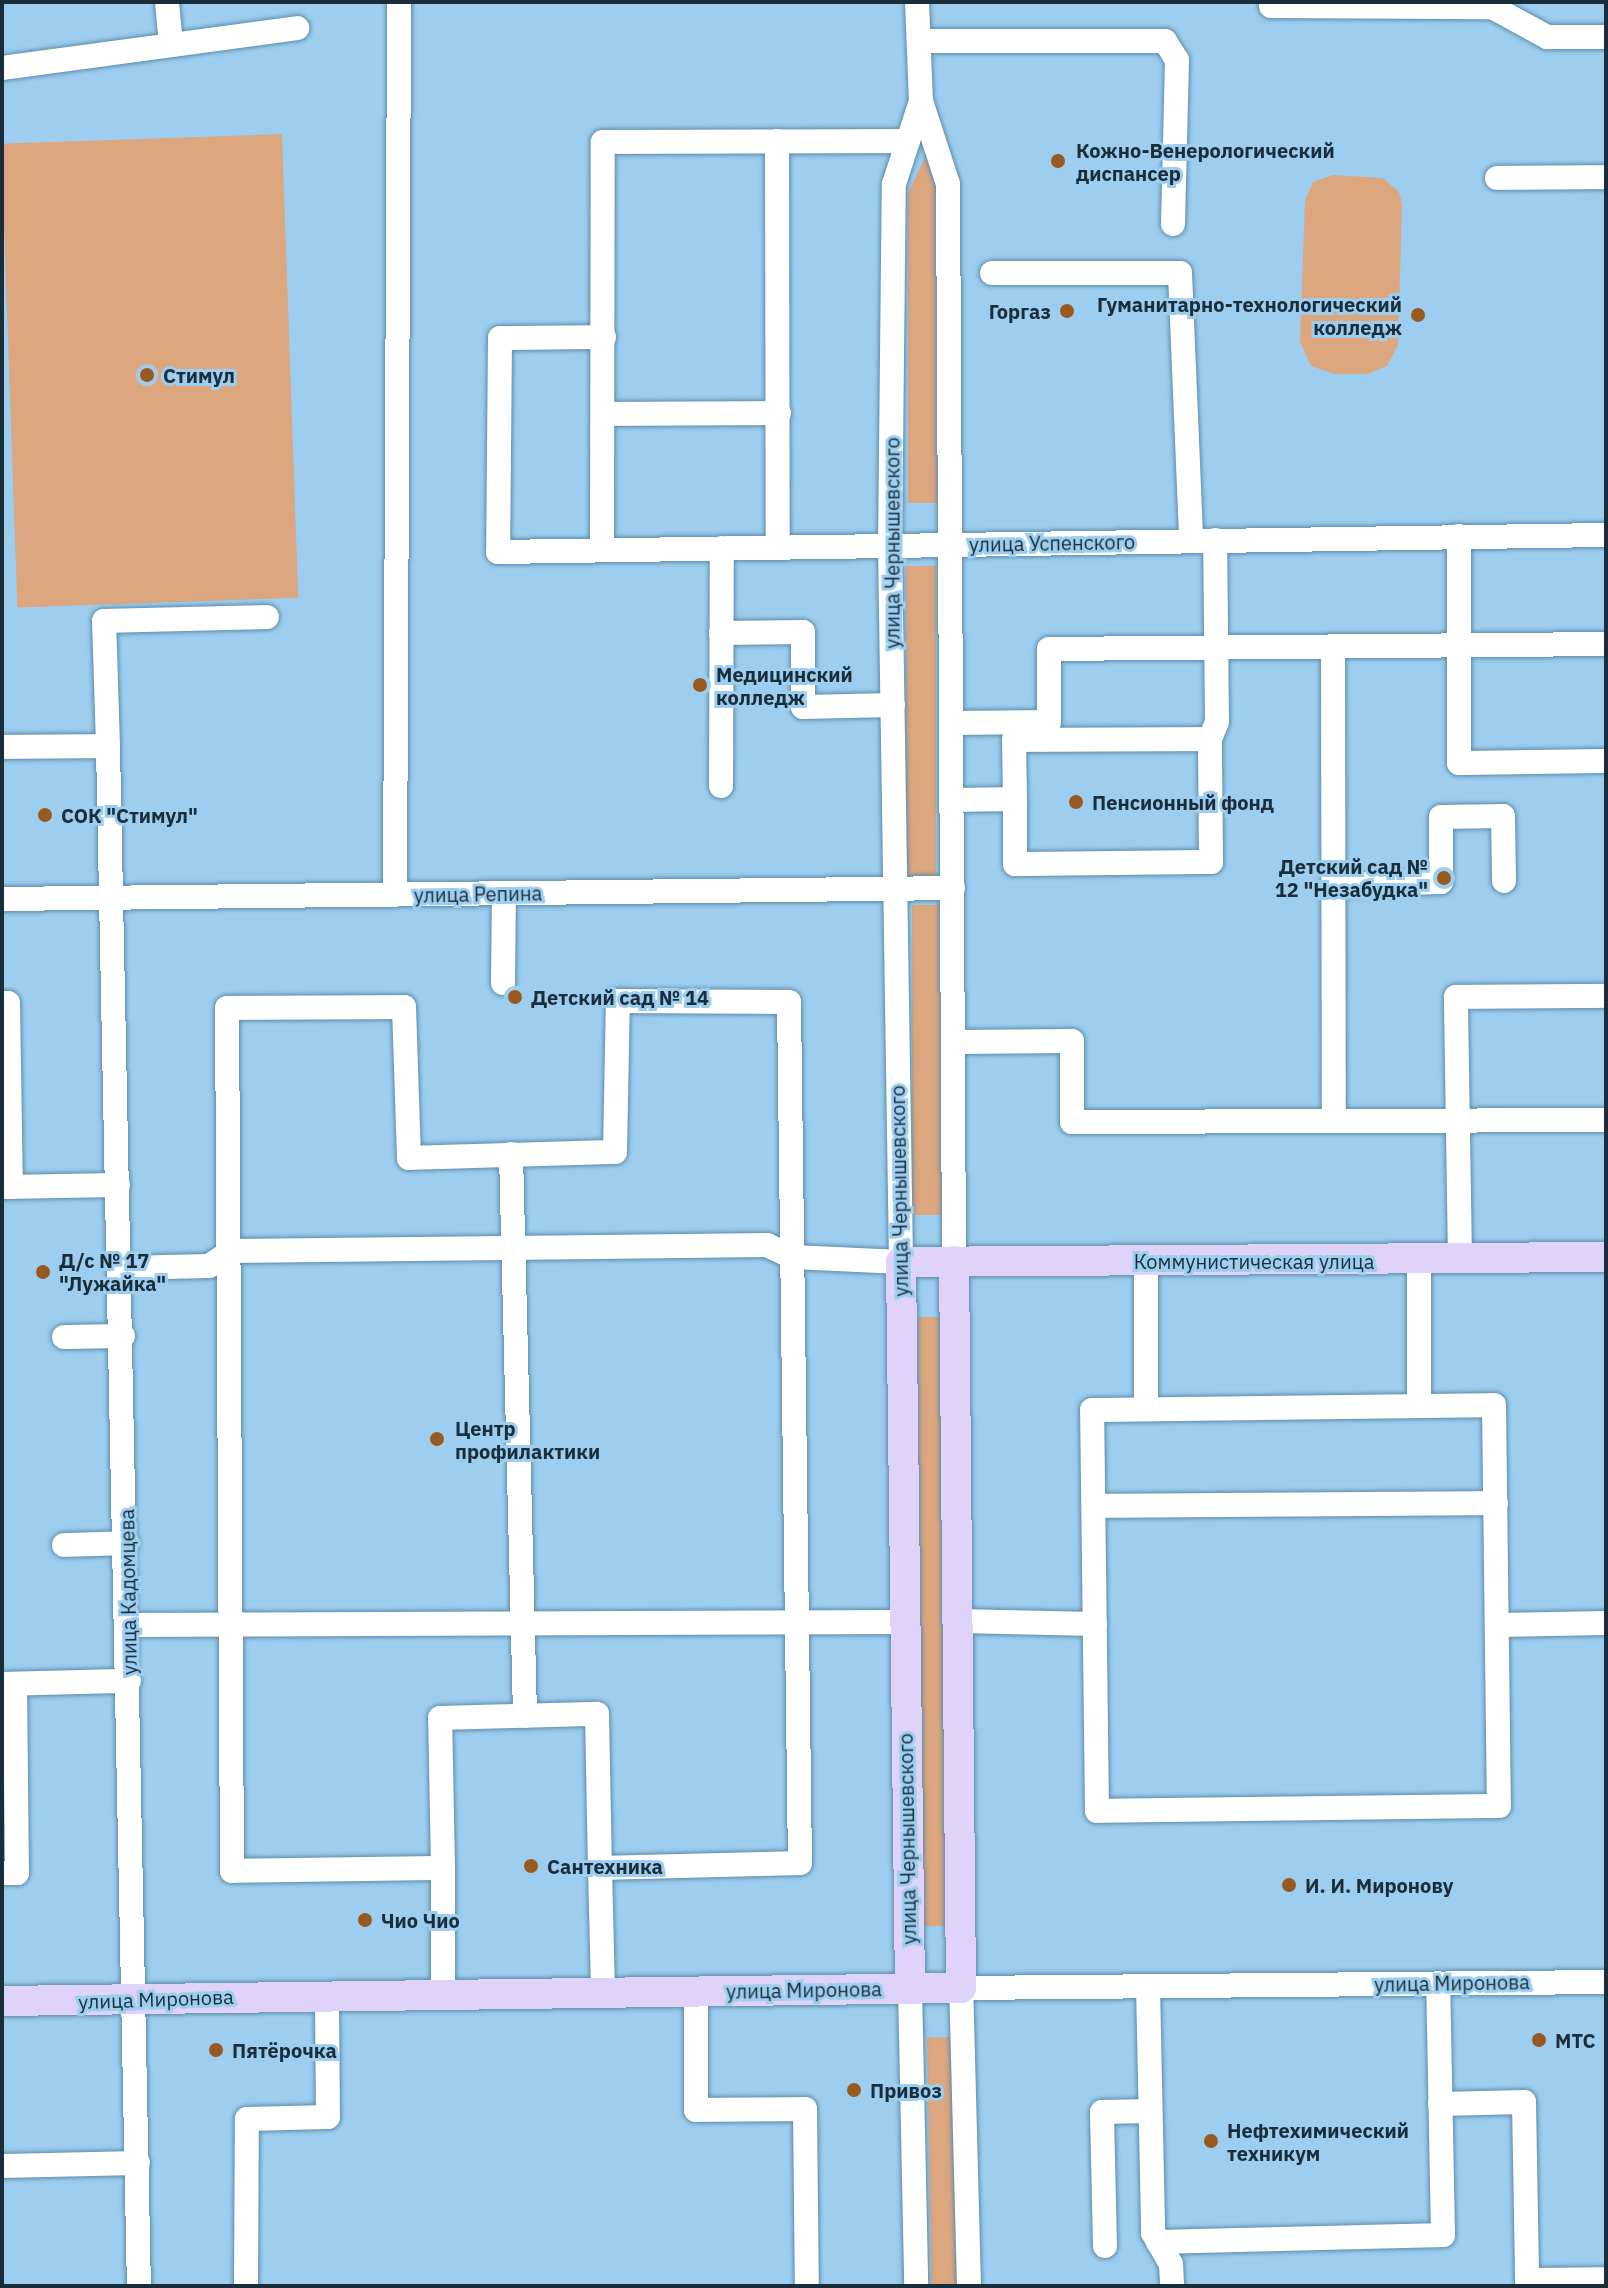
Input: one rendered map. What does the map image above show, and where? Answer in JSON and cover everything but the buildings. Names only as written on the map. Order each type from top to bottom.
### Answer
[{"type":"main road","name":"Коммунистическая улица","points":[[901,1262],[1606,1257]]},
{"type":"main road","name":"улица Чернышевского","points":[[954,1261],[961,1988]]},
{"type":"main road","name":"улица Чернышевского","points":[[901,1262],[903,1622],[910,1988]]},
{"type":"main road","name":"улица Миронова","points":[[2,2001],[961,1988]]},
{"type":"street","points":[[167,2],[171,45]]},
{"type":"street","points":[[395,895],[399,2]]},
{"type":"street","name":"улица Чернышевского","points":[[917,2],[921,101],[948,184],[947,545],[953,800],[954,1261]]},
{"type":"street","points":[[1271,6],[1492,7],[1547,37],[1606,37]]},
{"type":"street","points":[[2,68],[297,28]]},
{"type":"street","points":[[919,41],[1165,41],[1177,60],[1173,224]]},
{"type":"street","name":"улица Чернышевского","points":[[901,1262],[890,547],[894,184],[921,101]]},
{"type":"street","points":[[777,141],[778,548]]},
{"type":"street","points":[[602,549],[603,142],[908,141]]},
{"type":"street","points":[[1497,178],[1606,177]]},
{"type":"street","points":[[992,273],[1180,273],[1203,540],[1216,647],[1217,722],[1210,739],[1211,862],[1015,864],[1014,740],[1210,739]]},
{"type":"street","name":"улица Успенского","points":[[604,337],[500,338],[498,552],[1606,535]]},
{"type":"street","points":[[603,414],[779,413]]},
{"type":"street","points":[[1459,536],[1459,763],[1606,761]]},
{"type":"street","points":[[721,786],[722,548]]},
{"type":"street","name":"улица Кадомцева","points":[[139,2286],[114,898],[104,621],[267,617]]},
{"type":"street","points":[[721,633],[803,632],[803,707],[893,705]]},
{"type":"street","points":[[951,723],[1049,722],[1049,649],[1606,644]]},
{"type":"street","points":[[1333,646],[1334,1121]]},
{"type":"street","points":[[2,747],[108,746]]},
{"type":"street","points":[[953,800],[1015,799]]},
{"type":"street","points":[[1334,885],[1441,882],[1441,817],[1457,816],[1503,816],[1504,881]]},
{"type":"street","name":"улица Репина","points":[[2,899],[953,888]]},
{"type":"street","points":[[503,983],[504,893]]},
{"type":"street","points":[[1460,1259],[1456,997],[1606,996]]},
{"type":"street","points":[[443,1868],[232,1871],[231,1251],[227,1008],[404,1007],[409,1158],[615,1152],[618,1001],[789,1002],[800,1863],[600,1868]]},
{"type":"street","points":[[2,1003],[8,1003],[6,1187],[118,1185]]},
{"type":"street","points":[[955,1042],[1072,1041],[1072,1122],[1606,1120]]},
{"type":"street","points":[[511,1154],[525,1716]]},
{"type":"street","points":[[121,1268],[209,1266],[231,1251],[767,1245],[793,1257],[901,1262]]},
{"type":"street","points":[[1419,1260],[1419,1405]]},
{"type":"street","points":[[1146,1262],[1146,1409]]},
{"type":"street","points":[[64,1337],[123,1336]]},
{"type":"street","points":[[1419,1405],[1494,1405],[1499,1806],[1097,1811],[1092,1410],[1419,1405]]},
{"type":"street","points":[[1094,1506],[1496,1503]]},
{"type":"street","points":[[64,1545],[127,1543]]},
{"type":"street","points":[[958,1621],[1095,1624]]},
{"type":"street","points":[[128,1625],[524,1626],[903,1622]]},
{"type":"street","points":[[1497,1625],[1606,1623]]},
{"type":"street","points":[[2,1873],[17,1873],[8,1684],[129,1681]]},
{"type":"street","points":[[443,1995],[440,1718],[597,1714],[603,1993]]},
{"type":"street","name":"улица Миронова","points":[[961,1988],[1606,1982]]},
{"type":"street","points":[[1158,2242],[1443,2235],[1438,1983]]},
{"type":"street","points":[[1148,1986],[1153,2233],[1171,2264],[1172,2286]]},
{"type":"street","name":"улица Чернышевского","points":[[910,1988],[916,2286]]},
{"type":"street","name":"улица Чернышевского","points":[[961,1988],[969,2286]]},
{"type":"street","points":[[696,1992],[696,2110],[805,2109],[807,2286]]},
{"type":"street","points":[[246,2286],[247,2119],[328,2117],[327,1996]]},
{"type":"street","points":[[1440,2104],[1524,2102],[1527,2280],[1606,2279]]},
{"type":"street","points":[[1105,2246],[1102,2112],[1150,2111]]},
{"type":"street","points":[[2,2166],[138,2163]]},
{"type":"shaded area","name":"Стимул","points":[[282,134],[298,598],[17,608],[2,144]]},
{"type":"shaded area","points":[[926,155],[938,193],[938,503],[908,503],[908,193]]},
{"type":"shaded area","points":[[1333,175],[1383,178],[1399,192],[1402,204],[1398,345],[1387,366],[1368,374],[1335,374],[1311,366],[1300,342],[1305,201],[1313,182]]},
{"type":"shaded area","points":[[906,566],[936,566],[936,876],[906,876]]},
{"type":"shaded area","points":[[912,905],[942,905],[942,1215],[912,1215]]},
{"type":"shaded area","points":[[918,1317],[948,1317],[948,1926],[918,1926]]},
{"type":"shaded area","points":[[957,2037],[961,2286],[931,2286],[927,2038]]},
{"type":"place","name":"Кожно-Венерологический диспансер","points":[[1058,161]]},
{"type":"place","name":"Горгаз","points":[[1067,311]]},
{"type":"place","name":"Гуманитарно-технологический колледж","points":[[1418,315]]},
{"type":"place","name":"Стимул","points":[[147,375]]},
{"type":"place","name":"Медицинский колледж","points":[[700,685]]},
{"type":"place","name":"Пенсионный фонд","points":[[1076,802]]},
{"type":"place","name":"СОК \"Стимул\"","points":[[45,815]]},
{"type":"place","name":"Детский сад № 12 \"Незабудка\"","points":[[1444,878]]},
{"type":"place","name":"Детский сад № 14","points":[[515,997]]},
{"type":"place","name":"Д/с № 17 \"Лужайка\"","points":[[43,1272]]},
{"type":"place","name":"Центр профилактики","points":[[437,1439]]},
{"type":"place","name":"Сантехника","points":[[531,1866]]},
{"type":"place","name":"И. И. Миронову","points":[[1289,1885]]},
{"type":"place","name":"Чио Чио","points":[[365,1920]]},
{"type":"place","name":"МТС","points":[[1539,2040]]},
{"type":"place","name":"Пятёрочка","points":[[216,2050]]},
{"type":"place","name":"Привоз","points":[[854,2090]]},
{"type":"place","name":"Нефтехимический техникум","points":[[1211,2141]]}]
